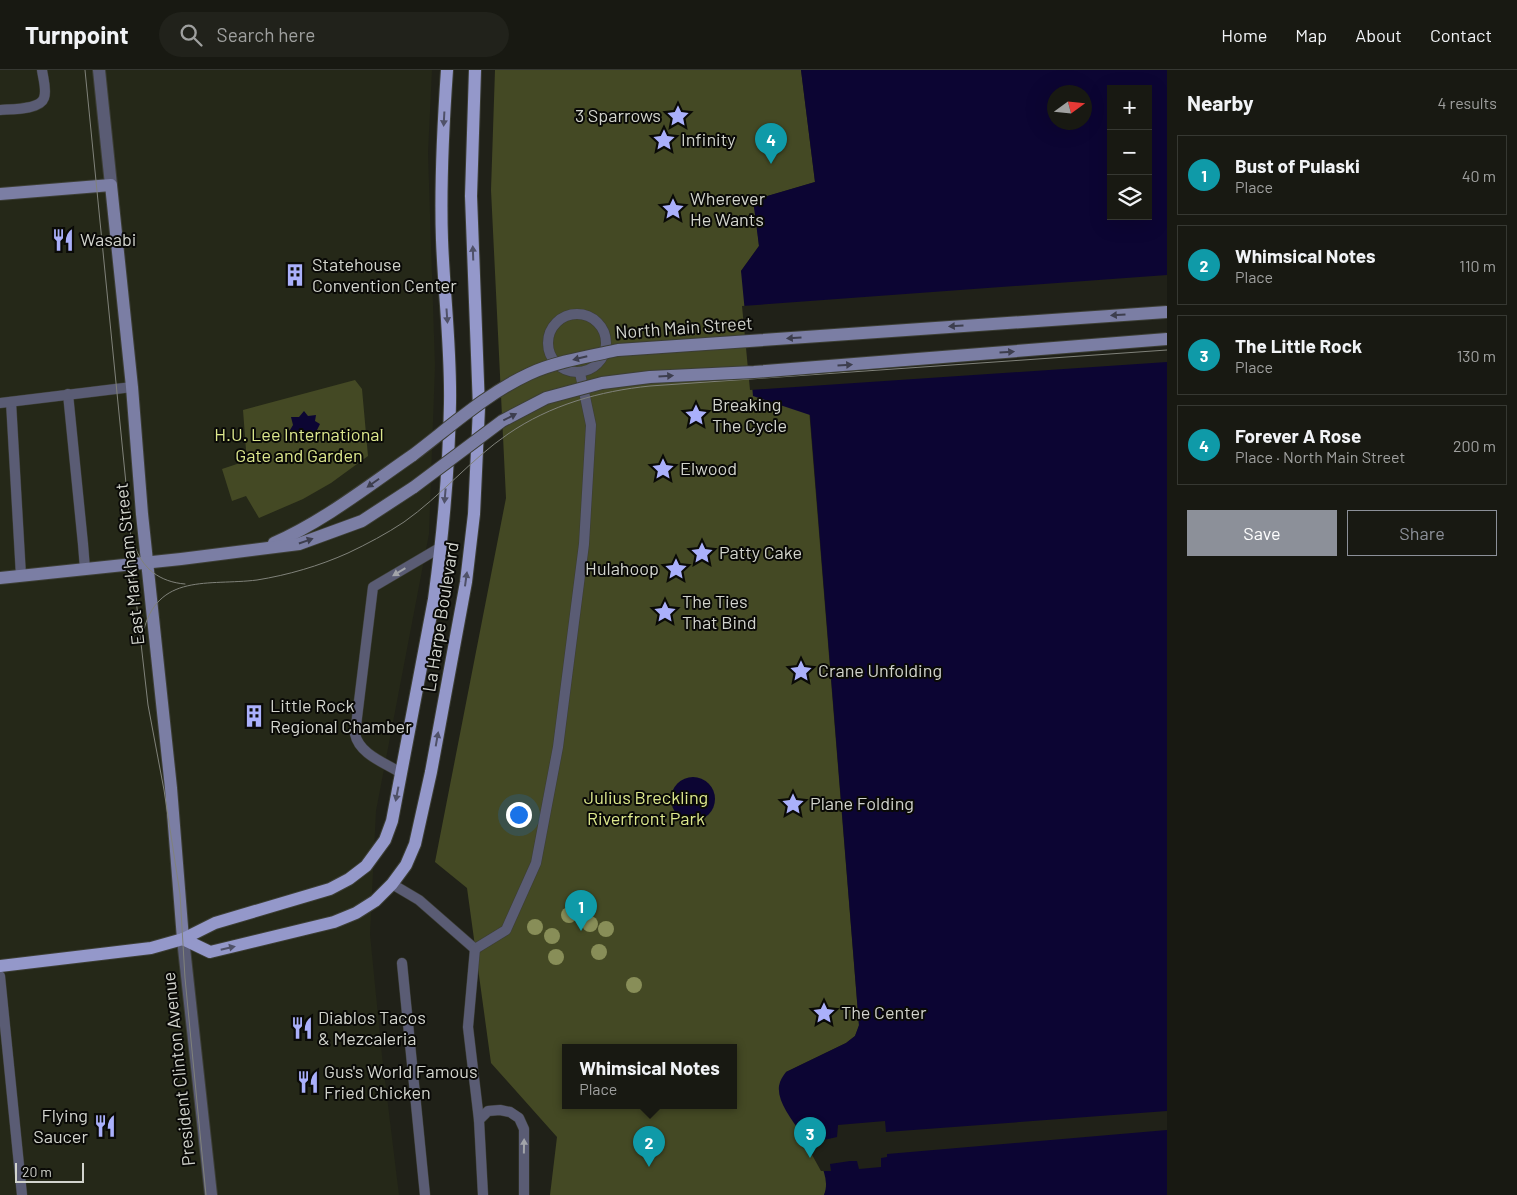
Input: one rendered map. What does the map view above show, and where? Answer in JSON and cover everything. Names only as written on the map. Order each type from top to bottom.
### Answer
[{"type":"main road","name":"La Harpe Boulevard","points":[[183,939],[215,924],[330,889],[349,879],[366,866],[385,840],[392,821],[434,598],[448,468],[449,360],[442,230],[442,156],[447,70]]},
{"type":"main road","name":"La Harpe Boulevard","points":[[183,939],[210,952],[334,922],[356,913],[375,900],[392,884],[406,865],[415,844],[429,781],[466,582],[474,514],[479,408],[471,196],[475,70]]},
{"type":"main road","points":[[0,194],[110,185]]},
{"type":"main road","name":"East Markham Street","points":[[110,185],[132,387],[147,562],[171,788],[183,939]]},
{"type":"main road","name":"North Main Street","points":[[258,550],[294,534],[349,499],[413,455],[490,396],[530,373],[577,358],[618,350],[1167,312]]},
{"type":"main road","name":"North Main Street","points":[[0,578],[299,544],[362,521],[414,486],[502,421],[546,398],[602,383],[650,377],[754,372],[1167,339]]},
{"type":"main road","points":[[0,966],[151,948],[183,939]]},
{"type":"street","points":[[99,70],[110,185]]},
{"type":"street","name":"President Clinton Avenue","points":[[183,939],[211,1195]]},
{"type":"lane","points":[[0,110],[32,107],[43,100],[45,95],[42,70]]},
{"type":"lane","points":[[580,314],[595,321],[602,328],[606,347],[603,356],[597,364],[589,370],[580,372],[570,372],[562,369],[549,354],[548,345],[549,335],[553,326],[568,316],[580,314]]},
{"type":"lane","points":[[475,950],[506,930],[536,863],[558,747],[584,544],[591,425],[580,372]]},
{"type":"lane","points":[[21,576],[5,402],[132,387]]},
{"type":"lane","points":[[68,394],[84,569]]},
{"type":"lane","points":[[402,773],[362,749],[357,743],[355,734],[374,587],[441,547]]},
{"type":"lane","points":[[392,884],[418,900],[475,950]]},
{"type":"lane","points":[[475,950],[468,1027],[479,1120],[483,1195]]},
{"type":"lane","points":[[402,963],[425,1195]]},
{"type":"lane","points":[[0,976],[22,1195]]},
{"type":"lane","points":[[479,1120],[488,1111],[500,1110],[510,1112],[518,1118],[524,1129],[524,1195]]},
{"type":"shaded area","points":[[0,70],[432,70],[428,153],[435,366],[429,534],[376,811],[370,934],[382,1056],[399,1195],[0,1195]]},
{"type":"shaded area","points":[[801,70],[1167,70],[1167,1195],[824,1195],[826,1181],[822,1167],[815,1153],[786,1111],[780,1098],[779,1084],[786,1072],[846,1043],[855,1036],[859,1025],[810,415],[753,396],[741,271],[759,246],[753,200],[815,182]]},
{"type":"shaded area","points":[[304,411],[308,416],[316,415],[315,421],[320,424],[317,430],[318,436],[307,441],[301,438],[296,439],[295,434],[290,430],[293,425],[291,417],[299,417]]},
{"type":"shaded area","points":[[693,777],[705,781],[711,787],[715,799],[711,811],[705,817],[693,821],[681,817],[675,811],[671,799],[675,787],[681,781]]},
{"type":"green space","name":"Julius Breckling Riverfront Park","points":[[495,70],[801,70],[815,182],[754,200],[759,246],[741,271],[809,409],[859,1026],[855,1036],[846,1043],[786,1072],[807,1140],[826,1175],[827,1188],[824,1195],[550,1195],[557,1137],[491,1063],[467,888],[435,862],[506,498],[491,190]]},
{"type":"green space","name":"H.U. Lee International Gate and Garden","points":[[355,380],[362,389],[368,456],[331,483],[303,499],[259,518],[246,496],[232,501],[222,469],[247,463],[243,410]]},
{"type":"pier","points":[[1167,275],[1167,362],[750,390],[742,306]]},
{"type":"pier","points":[[1167,1111],[1167,1130],[887,1154],[887,1157],[881,1158],[881,1167],[859,1169],[857,1161],[850,1161],[830,1164],[831,1171],[821,1171],[806,1144],[837,1137],[838,1125],[885,1121],[886,1132]]},
{"type":"tram line","points":[[85,70],[130,524],[132,564],[148,705],[164,790],[180,894],[185,978],[206,1195]]},
{"type":"tram line","points":[[143,633],[150,613],[160,600],[173,591],[204,583],[257,580],[280,576],[337,558],[369,542],[418,512],[481,455],[508,434],[558,407],[594,396],[650,386],[1167,350]]},
{"type":"tram line","points":[[134,544],[142,561],[153,573],[176,583],[185,584]]},
{"type":"place","name":"3 Sparrows","points":[[678,116]]},
{"type":"place","name":"Infinity","points":[[664,140]]},
{"type":"place","name":"Forever A Rose","points":[[771,164]]},
{"type":"place","name":"Wherever He Wants","points":[[673,209]]},
{"type":"place","name":"Wasabi","points":[[63,240]]},
{"type":"place","name":"Statehouse Convention Center","points":[[295,275]]},
{"type":"place","name":"Breaking The Cycle","points":[[696,415]]},
{"type":"place","name":"Elwood","points":[[663,469]]},
{"type":"place","name":"Patty Cake","points":[[702,553]]},
{"type":"place","name":"Hulahoop","points":[[676,569]]},
{"type":"place","name":"The Ties That Bind","points":[[665,612]]},
{"type":"place","name":"Crane Unfolding","points":[[801,671]]},
{"type":"place","name":"Little Rock Regional Chamber","points":[[254,716]]},
{"type":"place","name":"Plane Folding","points":[[793,804]]},
{"type":"place","name":"Bust of Pulaski","points":[[581,931]]},
{"type":"place","name":"The Center","points":[[824,1013]]},
{"type":"place","name":"Diablos Tacos & Mezcaleria","points":[[302,1028]]},
{"type":"place","name":"Gus's World Famous Fried Chicken","points":[[308,1082]]},
{"type":"place","name":"Flying Saucer","points":[[105,1126]]},
{"type":"place","name":"The Little Rock","points":[[810,1158]]},
{"type":"place","name":"Whimsical Notes","points":[[649,1167]]}]
